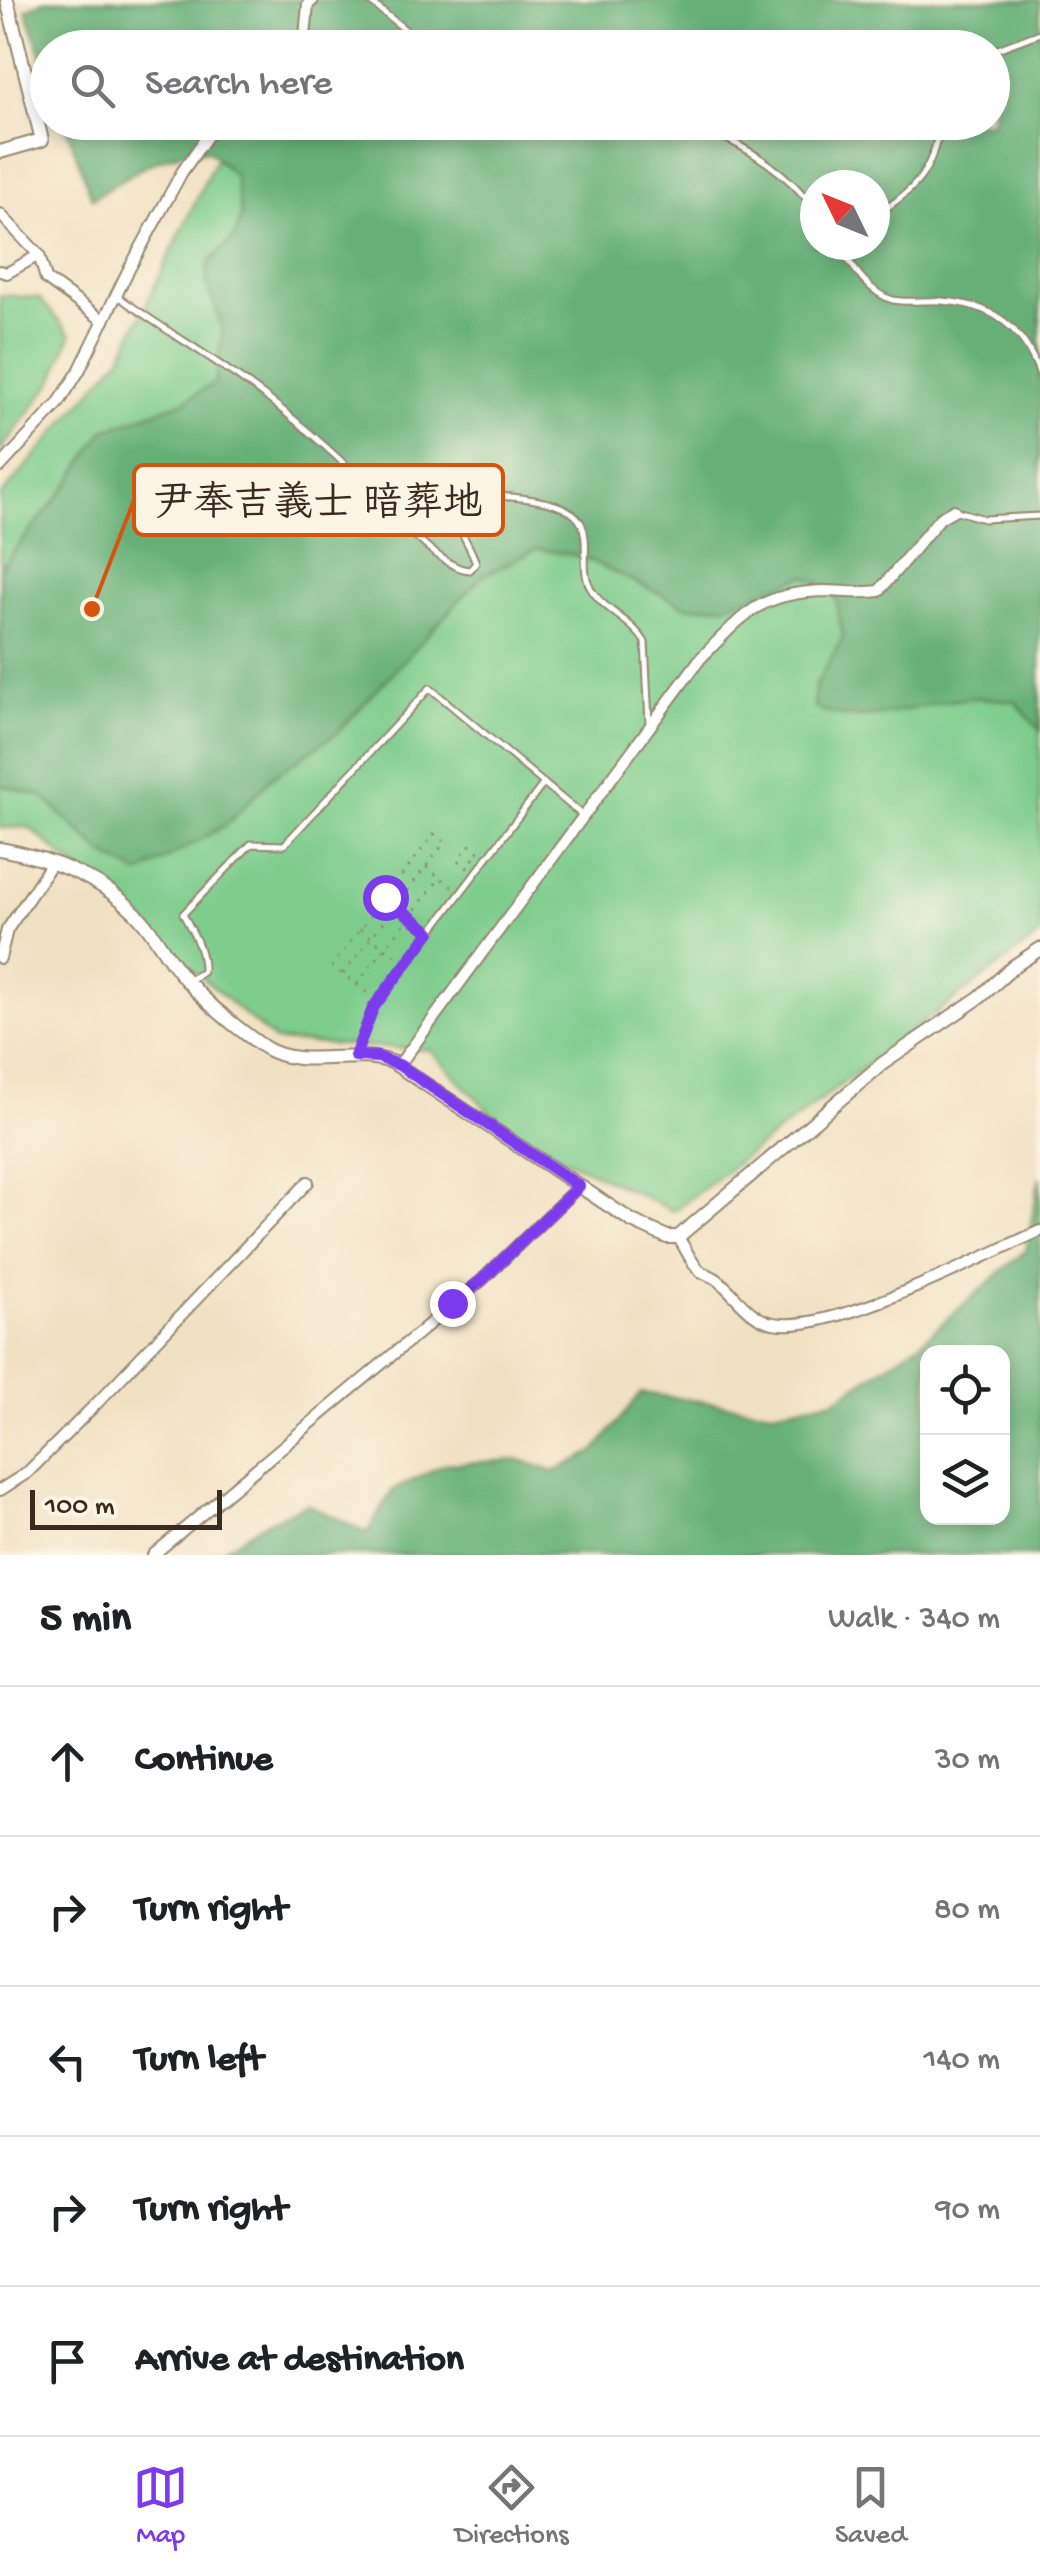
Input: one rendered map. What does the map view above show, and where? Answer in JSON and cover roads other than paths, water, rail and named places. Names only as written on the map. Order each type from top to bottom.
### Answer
[{"type":"street","points":[[7,0],[30,92]]},
{"type":"street","points":[[305,30],[312,0]]},
{"type":"street","points":[[0,152],[42,140]]},
{"type":"street","points":[[0,467],[58,404],[182,172],[204,140]]},
{"type":"street","points":[[0,214],[40,255],[46,278],[104,320]]},
{"type":"street","points":[[0,271],[8,273],[40,255]]},
{"type":"street","points":[[399,1065],[700,659],[746,612],[764,601],[796,592],[878,591],[940,518],[954,510]]},
{"type":"street","points":[[0,849],[76,872],[100,887],[140,918],[187,982],[247,1034],[284,1056],[378,1057],[399,1065],[650,1231],[678,1238],[700,1270],[716,1278],[757,1317],[770,1323],[800,1326],[822,1322],[874,1304],[1040,1231]]},
{"type":"street","points":[[0,958],[7,930],[52,863]]},
{"type":"street","points":[[678,1238],[856,1086],[1040,949]]},
{"type":"street","points":[[0,1490],[27,1473],[308,1182]]},
{"type":"street","points":[[153,1555],[482,1280],[579,1186]]},
{"type":"lane","points":[[368,0],[406,30]]},
{"type":"lane","points":[[1010,44],[1040,33]]},
{"type":"lane","points":[[725,140],[784,175],[800,193]]},
{"type":"lane","points":[[890,206],[923,178],[934,158],[938,140]]},
{"type":"lane","points":[[850,260],[874,289],[893,300],[946,301],[985,308],[1006,322],[1032,352],[1040,375]]},
{"type":"lane","points":[[116,295],[166,332],[230,370],[356,475],[438,555],[460,570],[470,570],[476,563],[453,517],[452,504],[458,497],[542,501],[562,506],[584,528],[584,566],[589,586],[638,631],[644,642],[650,726]]},
{"type":"lane","points":[[954,510],[984,519],[1040,516]]},
{"type":"lane","points":[[187,982],[203,972],[203,962],[183,914],[251,844],[284,845],[430,688],[584,816]]},
{"type":"lane","points":[[355,1056],[378,1002],[544,783]]},
{"type":"place","name":"尹奉吉義士 暗葬地","points":[[92,609]]}]
